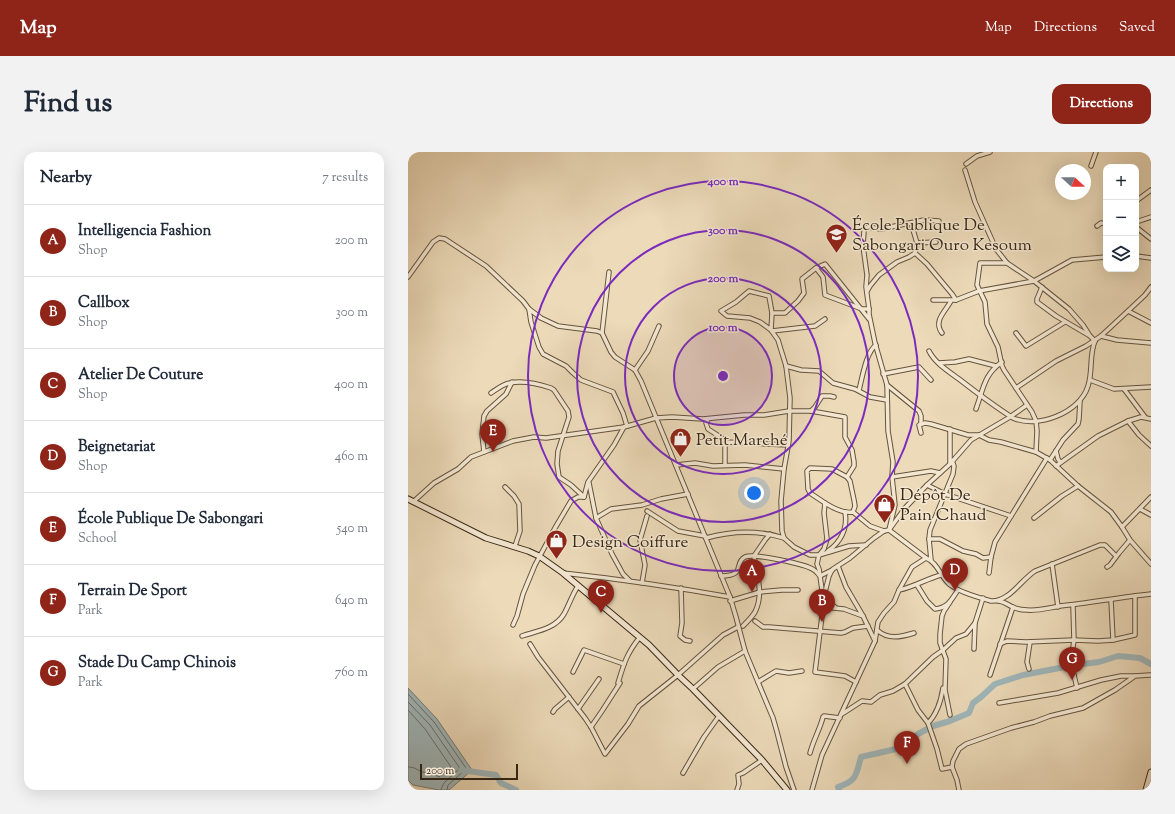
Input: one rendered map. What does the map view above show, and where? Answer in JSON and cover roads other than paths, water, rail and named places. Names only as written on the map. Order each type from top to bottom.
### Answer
[{"type":"street","points":[[966,164],[977,156],[990,152]]},
{"type":"street","points":[[1091,166],[1096,152]]},
{"type":"street","points":[[965,170],[975,202],[994,245],[1007,263],[1034,281],[1069,309],[1083,325],[1090,336]]},
{"type":"street","points":[[1137,200],[1151,190]]},
{"type":"street","points":[[1139,221],[1151,216]]},
{"type":"street","points":[[886,530],[895,505],[892,477],[893,462],[889,438],[886,385],[869,319],[867,275],[863,246],[865,229],[870,227],[881,229],[927,219],[939,221]]},
{"type":"street","points":[[867,291],[880,275],[897,262],[915,253],[917,244],[911,223]]},
{"type":"street","points":[[1097,226],[1103,223]]},
{"type":"street","points":[[1139,229],[1151,239]]},
{"type":"street","points":[[408,277],[431,244],[437,239],[442,238],[460,248],[486,266],[523,300],[529,309],[541,318],[558,326],[602,333]]},
{"type":"street","points":[[917,244],[936,242]]},
{"type":"street","points":[[915,253],[927,264],[956,300]]},
{"type":"street","points":[[1139,256],[1151,258]]},
{"type":"street","points":[[933,300],[951,301],[979,291],[1034,281],[1072,260],[1103,257]]},
{"type":"street","points":[[1007,263],[980,263],[977,285],[986,302],[987,324],[998,347],[1004,370],[1036,421],[1036,452]]},
{"type":"street","points":[[772,313],[785,313],[798,301],[804,293],[802,279],[816,268],[825,264],[869,319]]},
{"type":"street","points":[[816,268],[823,277],[825,295],[862,309],[869,309]]},
{"type":"street","points":[[609,272],[602,333],[615,357],[635,370],[641,381],[730,597],[745,651],[773,718],[786,768],[794,790]]},
{"type":"street","points":[[1042,287],[1037,302],[1065,322],[1095,340]]},
{"type":"street","points":[[1016,388],[1056,361],[1086,346],[1101,336],[1145,295],[1151,287]]},
{"type":"street","points":[[771,330],[772,313],[769,296],[749,291],[721,312],[727,316],[750,318],[763,323],[771,330],[778,340],[786,366],[789,411],[788,445],[781,501],[782,531],[784,538],[790,545],[810,555],[819,555],[849,546],[866,545]]},
{"type":"street","points":[[942,334],[938,322],[951,301]]},
{"type":"street","points":[[529,309],[533,328],[539,347],[543,354],[566,366],[581,380],[613,392],[623,413],[626,427],[588,482],[584,497]]},
{"type":"street","points":[[1128,311],[1151,323]]},
{"type":"street","points":[[771,330],[815,326],[825,319]]},
{"type":"street","points":[[1016,333],[1026,346],[1065,322]]},
{"type":"street","points":[[635,370],[648,351],[659,326]]},
{"type":"street","points":[[1101,336],[1117,340],[1151,343]]},
{"type":"street","points":[[929,351],[931,356],[939,363],[1010,417],[1018,420],[1043,421],[1063,413],[1080,401],[1087,390],[1090,380],[1091,354],[1095,340]]},
{"type":"street","points":[[859,390],[869,354],[876,345]]},
{"type":"street","points":[[1086,346],[1091,354]]},
{"type":"street","points":[[939,363],[969,359],[996,366]]},
{"type":"street","points":[[976,409],[986,380],[992,370],[1002,362]]},
{"type":"street","points":[[786,366],[801,370],[819,371],[832,383],[859,390],[870,397],[887,400]]},
{"type":"street","points":[[884,374],[918,366],[931,380]]},
{"type":"street","points":[[1090,380],[1114,389],[1151,387]]},
{"type":"street","points":[[484,452],[482,434],[484,416],[487,411],[506,394],[512,382]]},
{"type":"street","points":[[491,393],[499,387],[512,382],[531,383],[554,390],[569,414],[560,446],[557,464],[559,477],[571,485],[584,497]]},
{"type":"street","points":[[886,385],[919,411],[921,416],[921,424],[919,425],[921,433]]},
{"type":"street","points":[[1124,389],[1144,417]]},
{"type":"street","points":[[811,411],[822,396],[834,397]]},
{"type":"street","points":[[989,573],[995,542],[1048,459],[1056,451],[1062,440],[1078,424],[1080,418],[1080,401]]},
{"type":"street","points":[[856,682],[845,676],[818,674],[815,672],[824,599],[829,576],[838,566],[886,530],[926,485],[951,463],[971,440],[1027,405]]},
{"type":"street","points":[[414,502],[434,483],[458,469],[468,458],[514,441],[534,437],[546,438],[626,427],[656,418],[672,417],[708,419],[764,415],[789,411],[811,411],[845,417],[845,437],[852,450],[854,462],[854,466],[847,477]]},
{"type":"street","points":[[1056,466],[1098,436],[1128,421],[1144,417],[1151,419]]},
{"type":"street","points":[[708,419],[706,423],[708,429],[725,442],[725,465]]},
{"type":"street","points":[[1128,421],[1139,435],[1151,446]]},
{"type":"street","points":[[921,424],[931,424],[968,434],[979,435],[989,440],[1036,452],[1048,459],[1108,510],[1122,527],[1130,540],[1151,564]]},
{"type":"street","points":[[950,429],[951,463],[954,466],[953,474],[931,526],[929,539],[931,560],[941,575],[952,586],[958,590],[991,601],[1000,600],[1014,608],[1026,610],[1042,610],[1151,594]]},
{"type":"street","points":[[725,442],[788,445]]},
{"type":"street","points":[[1056,451],[1060,462]]},
{"type":"street","points":[[676,465],[695,463],[713,466],[745,465],[784,468]]},
{"type":"street","points":[[853,512],[855,506],[854,500],[850,481],[847,477],[832,469],[808,469],[808,489],[810,493],[825,504],[845,512],[853,512],[870,526],[886,530],[931,560]]},
{"type":"street","points":[[892,477],[931,471],[940,473]]},
{"type":"street","points":[[588,482],[596,518],[612,554],[623,574],[629,580]]},
{"type":"street","points":[[926,485],[945,494],[1011,516]]},
{"type":"street","points":[[1034,518],[1062,496],[1078,486]]},
{"type":"street","points":[[506,487],[519,504],[520,531],[515,546]]},
{"type":"street","points":[[596,518],[611,509],[642,505],[661,498],[688,494]]},
{"type":"street","points":[[513,625],[518,616],[523,594],[539,556],[571,501],[578,497],[584,497]]},
{"type":"street","points":[[1122,527],[1151,497]]},
{"type":"street","points":[[408,500],[492,541],[515,546],[539,556],[563,572],[649,645],[693,688],[762,760],[787,790]]},
{"type":"street","points":[[822,590],[817,564],[819,555],[824,549],[826,539],[824,513],[825,504]]},
{"type":"street","points":[[1140,509],[1151,515]]},
{"type":"street","points":[[647,511],[678,531],[706,537],[735,532],[770,534],[784,538]]},
{"type":"street","points":[[826,553],[836,544],[842,534],[846,524],[845,512]]},
{"type":"street","points":[[642,583],[645,565],[640,540],[647,516]]},
{"type":"street","points":[[743,626],[754,612],[759,599],[760,592],[754,556],[764,540],[770,534]]},
{"type":"street","points":[[929,539],[940,539],[963,551],[976,554],[983,558],[991,557]]},
{"type":"street","points":[[1107,567],[1130,540]]},
{"type":"street","points":[[997,601],[1020,586],[1030,574],[1102,545],[1105,545],[1116,556]]},
{"type":"street","points":[[721,576],[731,576],[737,572],[742,559],[754,556],[775,559],[813,569],[820,576]]},
{"type":"street","points":[[814,789],[822,755],[875,641],[878,622],[894,602],[912,567],[926,558]]},
{"type":"street","points":[[1052,564],[1058,607]]},
{"type":"street","points":[[838,566],[846,587],[863,616],[875,641]]},
{"type":"street","points":[[820,576],[834,570]]},
{"type":"street","points":[[563,572],[629,580],[730,597]]},
{"type":"street","points":[[899,590],[941,575]]},
{"type":"street","points":[[916,585],[933,608],[936,609],[943,607],[950,602]]},
{"type":"street","points":[[522,636],[557,623],[565,613],[578,586]]},
{"type":"street","points":[[681,588],[682,623],[680,636],[685,640],[690,641]]},
{"type":"street","points":[[730,601],[760,592],[798,590]]},
{"type":"street","points":[[950,714],[945,690],[946,659],[940,643],[941,621],[944,611],[958,590]]},
{"type":"street","points":[[1000,644],[1007,641],[1030,642],[1113,640],[1135,635],[1135,596]]},
{"type":"street","points":[[974,649],[976,623],[983,598]]},
{"type":"street","points":[[824,599],[836,608]]},
{"type":"street","points":[[1111,600],[1113,640]]},
{"type":"street","points":[[1073,606],[1074,640],[1071,662],[1077,688]]},
{"type":"street","points":[[823,607],[836,608],[863,616]]},
{"type":"street","points":[[990,675],[1014,608]]},
{"type":"street","points":[[754,621],[763,627],[769,626],[841,632],[868,626]]},
{"type":"street","points":[[810,753],[824,716],[841,716],[862,701],[871,702],[880,695],[891,692],[905,684],[932,657],[943,650],[956,638],[966,634],[976,623]]},
{"type":"street","points":[[530,644],[538,657],[585,718],[605,754],[628,724],[637,707],[678,675],[723,635],[738,627]]},
{"type":"street","points":[[877,630],[884,635],[895,637],[914,633]]},
{"type":"street","points":[[591,727],[619,683],[629,652],[640,637]]},
{"type":"street","points":[[1029,669],[1028,662],[1030,642]]},
{"type":"street","points":[[573,672],[584,650],[624,664]]},
{"type":"street","points":[[693,688],[718,667],[745,651]]},
{"type":"street","points":[[758,682],[776,671],[789,673],[802,671]]},
{"type":"street","points":[[928,723],[933,718],[941,700],[946,674]]},
{"type":"street","points":[[999,704],[1058,693],[1101,680],[1121,676],[1150,675]]},
{"type":"street","points":[[959,790],[958,780],[952,767],[953,760],[959,749],[966,744],[1050,716],[1083,708],[1115,690],[1135,676]]},
{"type":"street","points":[[578,710],[599,678]]},
{"type":"street","points":[[905,684],[918,710],[928,723],[942,769],[952,767]]},
{"type":"street","points":[[553,712],[569,697]]},
{"type":"street","points":[[683,773],[704,737],[719,716]]},
{"type":"street","points":[[737,790],[739,784],[738,775],[762,760]]},
{"type":"street","points":[[1146,789],[1151,772]]},
{"type":"water","points":[[408,688],[437,719],[472,770],[449,790],[439,790],[413,785],[408,780]]},
{"type":"waterway","points":[[839,790],[838,787],[849,782],[855,776],[861,757],[896,749],[933,726],[969,713],[973,703],[995,684],[1023,675],[1099,662],[1118,656],[1140,658],[1151,664]]},
{"type":"waterway","points":[[461,770],[496,775],[501,783],[516,790]]},
{"type":"place","name":"École Publique De Sabongari Ouro Kesoum","points":[[837,254]]},
{"type":"place","name":"École Publique De Sabongari","points":[[493,452]]},
{"type":"place","name":"Petit Marché","points":[[680,458]]},
{"type":"place","name":"Dépôt De Pain Chaud","points":[[884,524]]},
{"type":"place","name":"Design Coiffure","points":[[557,560]]},
{"type":"place","name":"Beignetariat","points":[[955,591]]},
{"type":"place","name":"Intelligencia Fashion","points":[[752,592]]},
{"type":"place","name":"Atelier De Couture","points":[[601,613]]},
{"type":"place","name":"Callbox","points":[[822,622]]},
{"type":"place","name":"Stade Du Camp Chinois","points":[[1072,680]]},
{"type":"place","name":"Terrain De Sport","points":[[907,764]]}]
